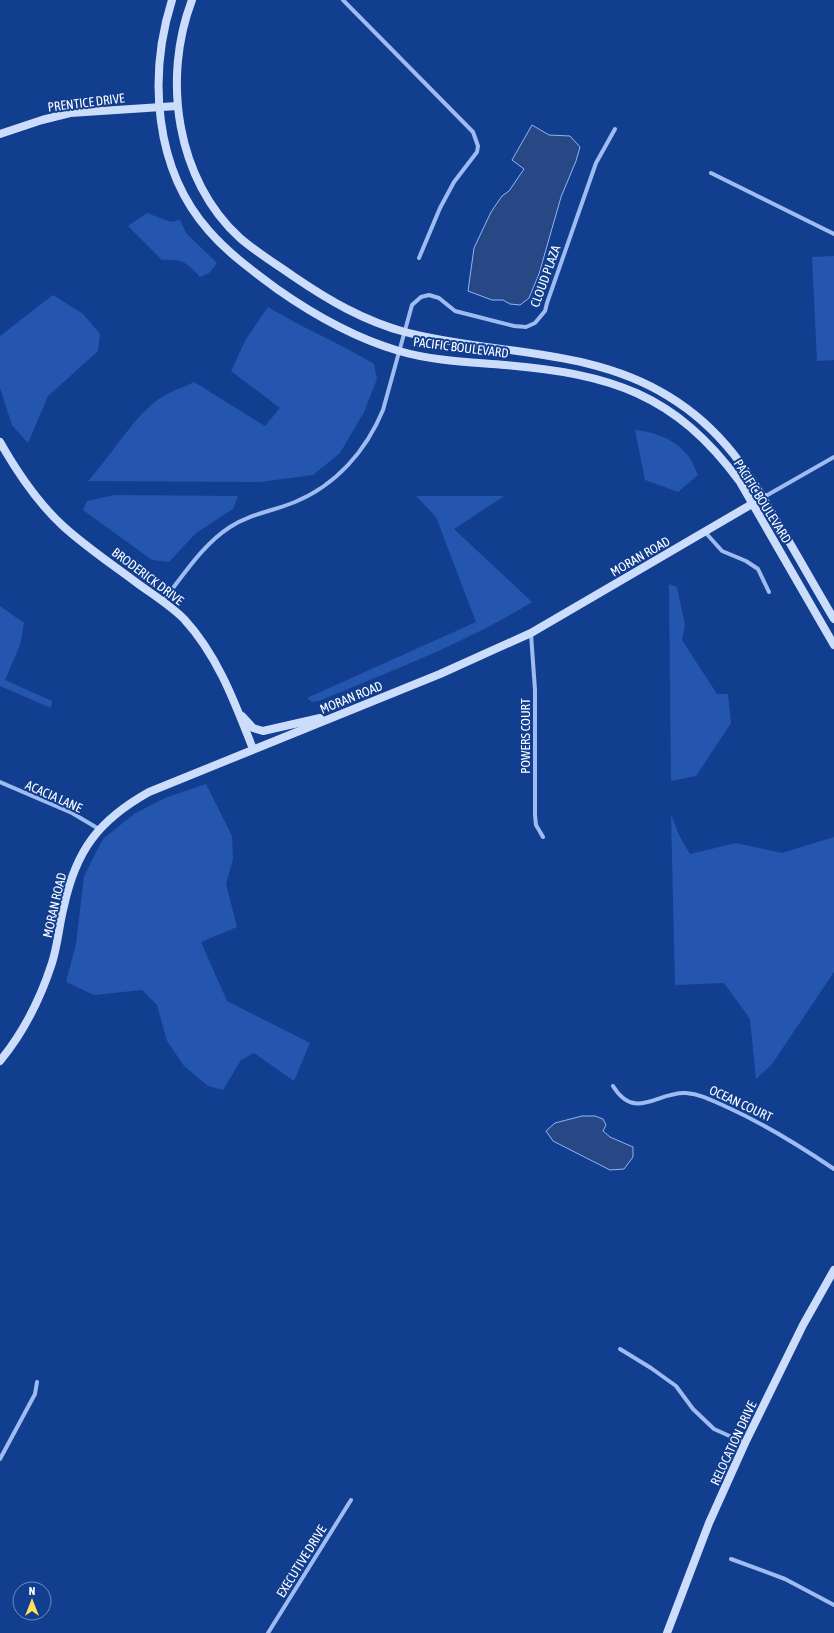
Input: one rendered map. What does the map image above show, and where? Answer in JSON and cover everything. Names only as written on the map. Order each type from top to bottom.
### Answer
[{"type":"street","name":"PACIFIC BOULEVARD","points":[[172,0],[159,58],[159,106],[163,134],[172,165],[187,198],[208,230],[241,263],[311,312],[345,329],[399,351],[432,358],[567,372],[598,379],[629,389],[666,409],[702,438],[729,468],[753,504],[834,645]]},
{"type":"street","name":"PACIFIC BOULEVARD","points":[[192,0],[181,41],[177,73],[178,106],[188,153],[197,177],[215,209],[240,238],[303,283],[340,306],[403,332],[590,364],[642,382],[678,403],[706,424],[736,456],[764,497],[834,619]]},
{"type":"street","points":[[343,0],[473,132],[476,138],[477,152],[454,182],[440,208],[418,258]]},
{"type":"street","name":"PRENTICE DRIVE","points":[[0,134],[58,115],[159,106],[178,106]]},
{"type":"street","name":"CLOUD PLAZA","points":[[403,332],[412,305],[421,297],[430,295],[439,298],[455,311],[514,326],[526,327],[535,323],[545,311],[596,163],[615,129]]},
{"type":"street","points":[[711,173],[834,234]]},
{"type":"street","points":[[162,601],[201,553],[229,528],[249,517],[295,502],[316,491],[339,474],[358,455],[383,410],[403,332]]},
{"type":"street","name":"BRODERICK DRIVE","points":[[0,442],[24,481],[63,526],[162,601],[182,618],[207,648],[226,684],[253,749]]},
{"type":"street","name":"MORAN ROAD","points":[[0,1062],[22,1027],[44,986],[57,944],[63,907],[72,877],[84,850],[99,829],[114,814],[149,792],[440,674],[531,633],[834,457]]},
{"type":"street","points":[[705,532],[722,551],[746,561],[758,569],[769,592]]},
{"type":"street","name":"POWERS COURT","points":[[531,633],[535,690],[535,815],[536,825],[544,837]]},
{"type":"street","points":[[237,710],[253,728],[266,731],[352,710]]},
{"type":"street","name":"ACACIA LANE","points":[[0,782],[72,814],[99,829]]},
{"type":"street","name":"OCEAN COURT","points":[[613,1086],[620,1098],[630,1102],[642,1103],[656,1101],[670,1095],[685,1093],[701,1096],[763,1124],[834,1169]]},
{"type":"street","name":"RELOCATION DRIVE","points":[[667,1633],[709,1523],[745,1443],[803,1325],[834,1270]]},
{"type":"street","points":[[620,1349],[676,1386],[693,1409],[714,1429],[745,1443]]},
{"type":"street","points":[[0,1459],[35,1394],[37,1382]]},
{"type":"street","name":"EXECUTIVE DRIVE","points":[[268,1633],[351,1500]]},
{"type":"street","points":[[731,1559],[785,1579],[834,1605]]},
{"type":"shaded area","points":[[532,125],[549,135],[570,136],[580,147],[576,161],[561,197],[539,274],[529,298],[520,305],[510,304],[503,300],[492,300],[468,291],[474,248],[491,212],[502,196],[509,191],[524,169],[512,160]]},
{"type":"shaded area","points":[[147,213],[171,222],[180,220],[186,233],[217,263],[209,273],[200,277],[184,262],[162,260],[128,226]]},
{"type":"shaded area","points":[[834,256],[834,360],[817,361],[812,257]]},
{"type":"shaded area","points":[[53,295],[83,314],[100,334],[98,351],[48,396],[28,443],[12,425],[0,388],[0,336]]},
{"type":"shaded area","points":[[268,307],[374,364],[377,379],[364,412],[340,453],[313,475],[260,482],[88,481],[129,429],[147,409],[164,396],[194,382],[265,426],[280,408],[231,371],[246,339]]},
{"type":"shaded area","points":[[635,430],[658,435],[679,446],[690,458],[698,475],[678,492],[645,480]]},
{"type":"shaded area","points":[[115,495],[238,496],[233,509],[196,533],[169,562],[152,560],[83,510],[87,501]]},
{"type":"shaded area","points":[[416,496],[504,496],[454,529],[532,602],[481,631],[455,643],[319,701],[312,702],[307,698],[476,622],[436,517]]},
{"type":"shaded area","points":[[669,584],[677,587],[685,625],[682,640],[717,694],[728,694],[731,723],[696,776],[671,781]]},
{"type":"shaded area","points":[[0,606],[24,623],[20,645],[5,680],[52,701],[51,708],[0,686]]},
{"type":"shaded area","points":[[206,784],[232,836],[233,859],[226,884],[237,927],[201,942],[227,1001],[310,1043],[294,1081],[254,1053],[241,1060],[223,1090],[208,1086],[184,1066],[167,1041],[157,1005],[142,990],[94,995],[66,982],[76,944],[84,876],[103,839],[134,814],[165,798]]},
{"type":"shaded area","points":[[671,814],[679,835],[690,854],[736,843],[782,853],[834,837],[834,972],[772,1064],[756,1079],[750,1019],[724,983],[675,985]]},
{"type":"shaded area","points":[[582,1116],[595,1116],[603,1119],[606,1125],[603,1131],[610,1137],[633,1147],[633,1157],[624,1169],[610,1170],[553,1141],[546,1131],[555,1123]]}]
